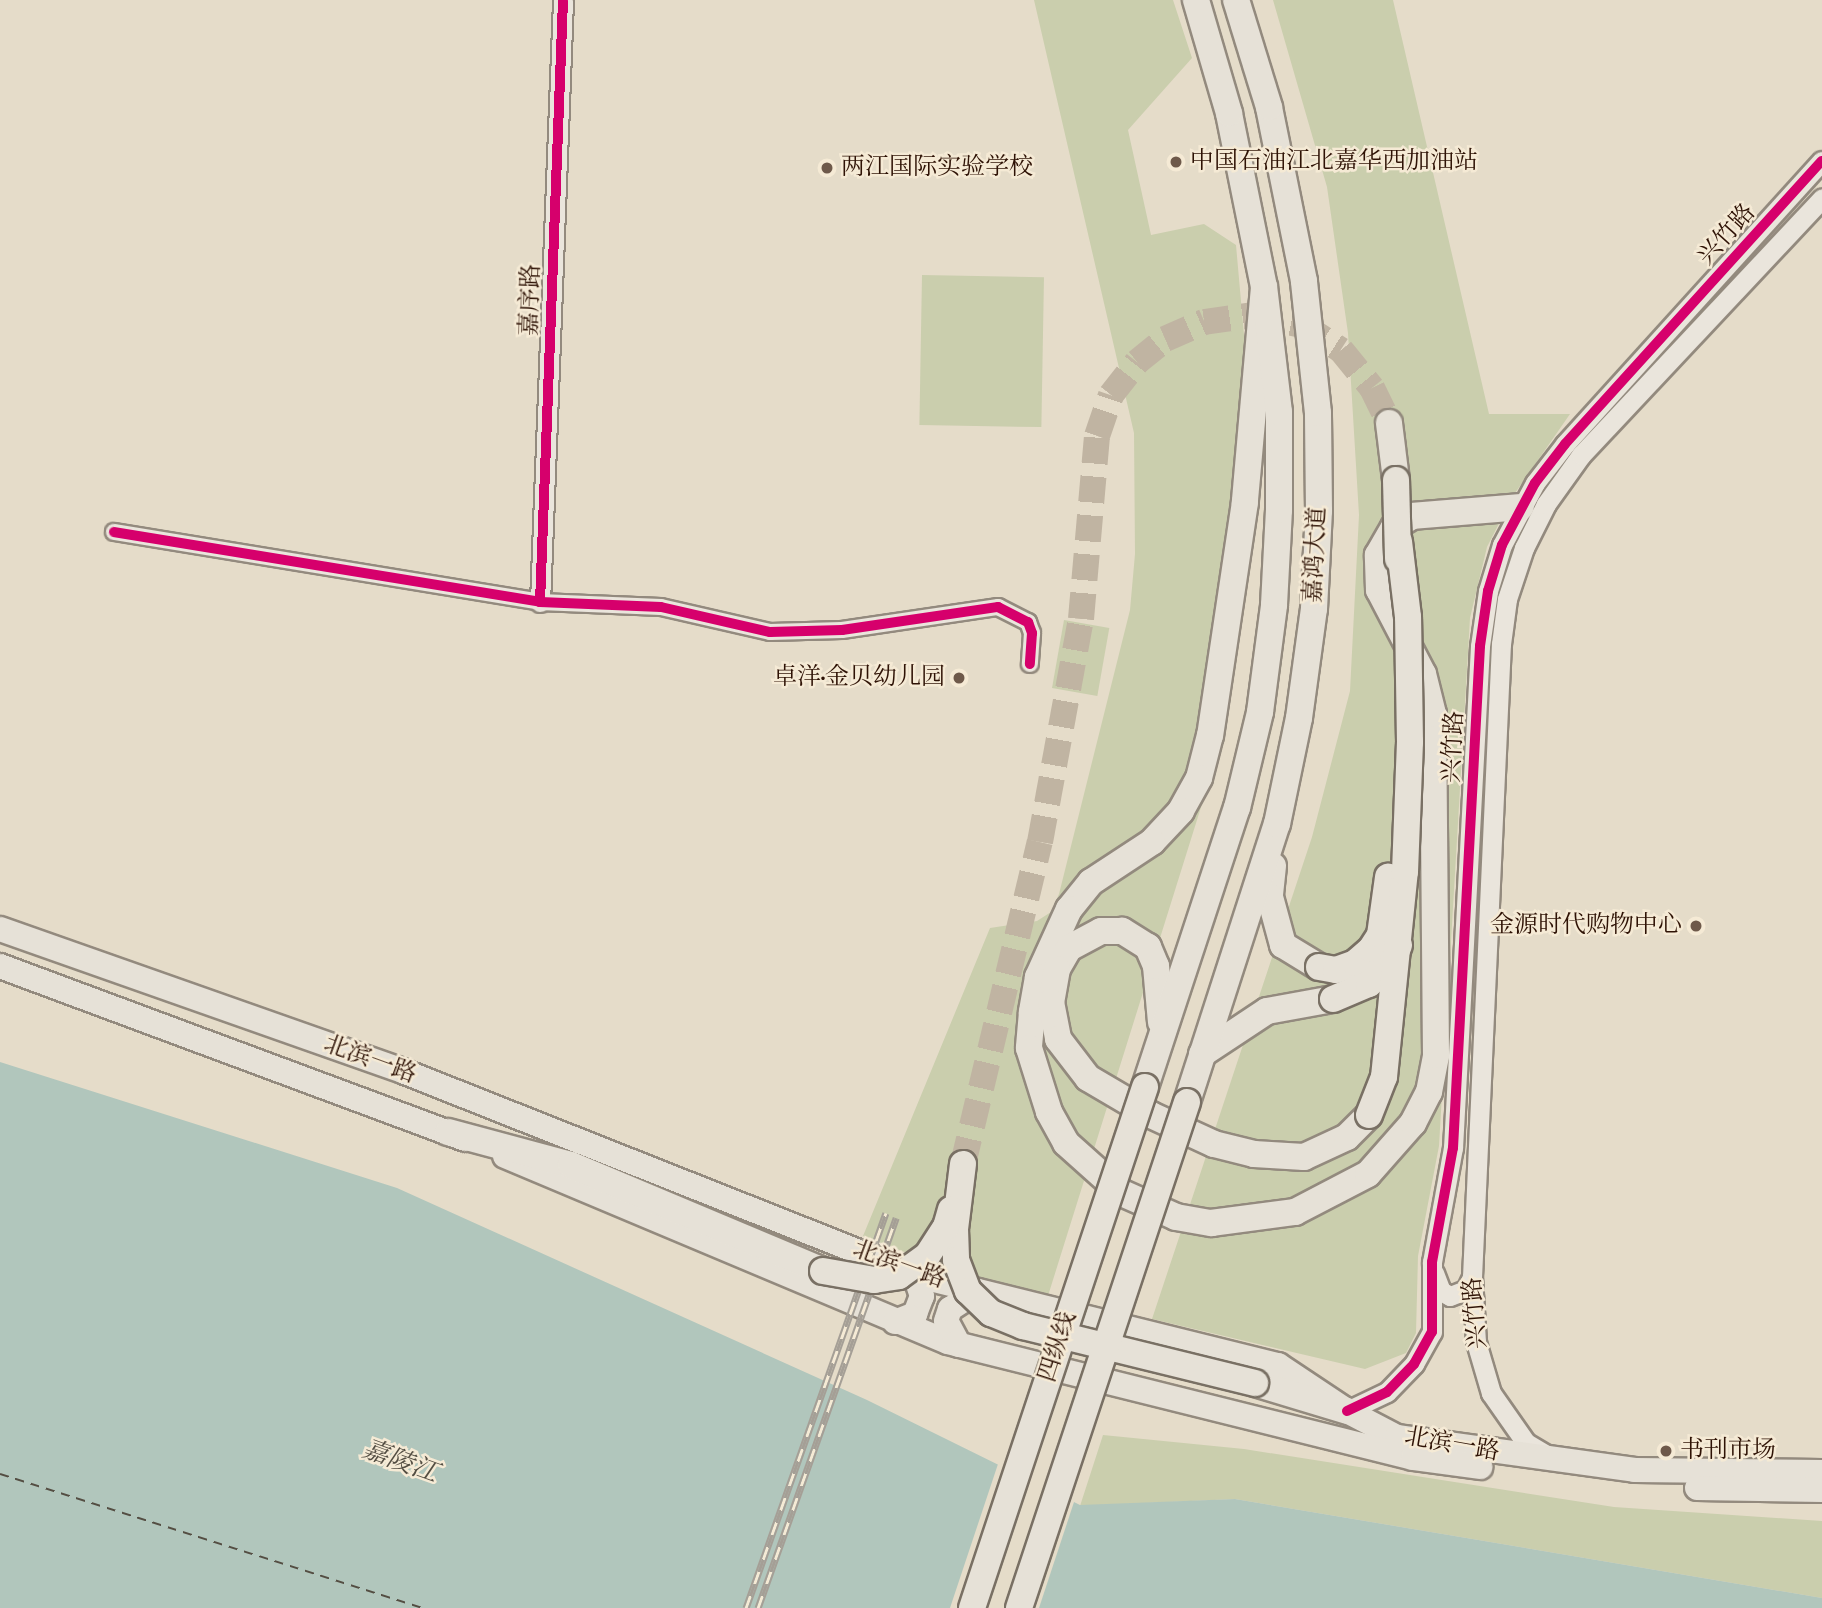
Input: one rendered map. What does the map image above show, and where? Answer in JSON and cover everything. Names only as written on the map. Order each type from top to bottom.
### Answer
[{"type":"highway","name":"嘉鸿大道","points":[[1145,1087],[1237,808],[1260,712],[1274,605],[1279,510],[1279,412],[1264,287],[1229,113],[1196,0]]},
{"type":"highway","name":"嘉鸿大道","points":[[1187,1102],[1277,824],[1299,718],[1314,609],[1318,413],[1313,342],[1290,195],[1269,107],[1236,0]]},
{"type":"highway","points":[[1264,287],[1245,502],[1199,778],[1181,811],[1152,842],[1091,882],[1069,909],[1038,977],[1029,1048],[1036,1081],[1066,1143],[1122,1194],[1176,1217],[1211,1223],[1295,1212],[1368,1174],[1413,1124],[1429,1092],[1436,1055],[1433,714],[1423,674],[1379,590],[1378,555],[1394,527],[1412,516],[1521,507]]},
{"type":"highway","points":[[1162,1032],[1156,966],[1148,947],[1122,931],[1101,931],[1069,948],[1057,969],[1052,1002],[1058,1039],[1088,1078],[1151,1115],[1214,1144],[1254,1154],[1304,1157],[1347,1136],[1369,1115],[1384,1077],[1405,872],[1410,728],[1408,617],[1389,423]]},
{"type":"highway","points":[[1277,824],[1270,897],[1274,923],[1283,945],[1319,967],[1336,970],[1354,963],[1380,935],[1392,828],[1393,618],[1399,542]]},
{"type":"highway","points":[[1202,1054],[1267,1011],[1333,999],[1369,984],[1393,960],[1414,911],[1432,831]]},
{"type":"highway","name":"四纵线","points":[[972,1608],[1145,1087]]},
{"type":"highway","name":"四纵线","points":[[1019,1608],[1187,1102]]},
{"type":"highway","points":[[448,1132],[571,1165],[823,1271],[874,1280],[899,1276],[927,1256],[947,1227],[963,1164],[955,1229],[956,1260],[968,1292],[991,1313],[1023,1325],[1255,1383],[1347,1411]]},
{"type":"main road","name":"北滨一路","points":[[0,929],[405,1072],[914,1273],[1278,1365],[1347,1411],[1397,1437],[1558,1462],[1635,1470],[1822,1472]]},
{"type":"main road","name":"北滨一路","points":[[0,965],[448,1132],[895,1322],[959,1345],[1413,1458],[1639,1486],[1822,1490]]},
{"type":"main road","points":[[895,1322],[915,1314],[922,1296],[914,1273]]},
{"type":"main road","points":[[959,1345],[946,1321],[950,1309],[978,1291]]},
{"type":"street","name":"嘉序路","points":[[540,601],[563,0]]},
{"type":"street","name":"兴竹路","points":[[1347,1411],[1387,1392],[1415,1364],[1432,1332],[1432,1262],[1453,1148],[1480,646],[1488,591],[1502,545],[1521,507],[1565,444],[1822,161]]},
{"type":"street","name":"兴竹路","points":[[1558,1462],[1526,1443],[1491,1393],[1476,1342],[1472,1277],[1500,644],[1520,561],[1546,505],[1581,455],[1822,198]]},
{"type":"street","points":[[114,533],[540,601],[661,607],[770,632],[842,630],[998,607],[1028,622],[1032,633],[1030,664]]},
{"type":"street","points":[[1432,1262],[1436,1280],[1450,1296],[1465,1290],[1472,1277]]},
{"type":"green space","points":[[1034,0],[1173,0],[1192,58],[1128,130],[1151,235],[1204,224],[1236,245],[1248,380],[1212,772],[1047,1299],[980,1281],[863,1236],[990,928],[1037,921],[1051,912],[1059,894],[1130,610],[1135,554],[1134,433]]},
{"type":"green space","points":[[1273,0],[1393,0],[1489,414],[1570,414],[1513,496],[1487,547],[1470,618],[1439,1146],[1418,1256],[1416,1333],[1406,1353],[1365,1369],[1152,1319],[1312,837],[1350,691],[1359,515],[1348,333],[1327,187]]},
{"type":"green space","points":[[922,275],[1044,277],[1041,427],[919,425]]},
{"type":"green space","points":[[1064,620],[1109,628],[1097,696],[1052,688]]},
{"type":"green space","points":[[1103,1435],[1244,1449],[1614,1507],[1822,1521],[1822,1598],[1235,1499],[1080,1506]]},
{"type":"water","name":"嘉陵江","points":[[0,1062],[397,1188],[867,1400],[1080,1505],[1235,1499],[1822,1598],[1822,1608],[0,1608]]},
{"type":"pier","points":[[999,1461],[1075,1499],[1039,1608],[950,1608]]},
{"type":"ferry route","points":[[0,1474],[422,1608]]},
{"type":"tunnel","points":[[963,1164],[1040,842],[1081,619],[1097,436],[1111,395],[1137,362],[1165,339],[1204,322],[1253,315],[1302,325],[1341,350],[1372,388],[1389,423]]},
{"type":"railway","points":[[746,1608],[886,1213]]},
{"type":"railway","points":[[758,1608],[896,1218]]},
{"type":"cycle path","points":[[540,602],[563,0]]},
{"type":"cycle path","points":[[1347,1411],[1387,1392],[1414,1364],[1432,1332],[1432,1262],[1453,1148],[1480,646],[1488,591],[1502,545],[1535,483],[1565,444],[1822,161]]},
{"type":"cycle path","points":[[114,532],[540,602],[661,607],[770,632],[842,630],[998,607],[1028,622],[1032,633],[1030,664]]},
{"type":"place","name":"中国石油江北嘉华西加油站","points":[[1176,162]]},
{"type":"place","name":"两江国际实验学校","points":[[827,168]]},
{"type":"place","name":"卓洋·金贝幼儿园","points":[[959,678]]},
{"type":"place","name":"金源时代购物中心","points":[[1696,926]]},
{"type":"place","name":"书刊市场","points":[[1666,1451]]}]
